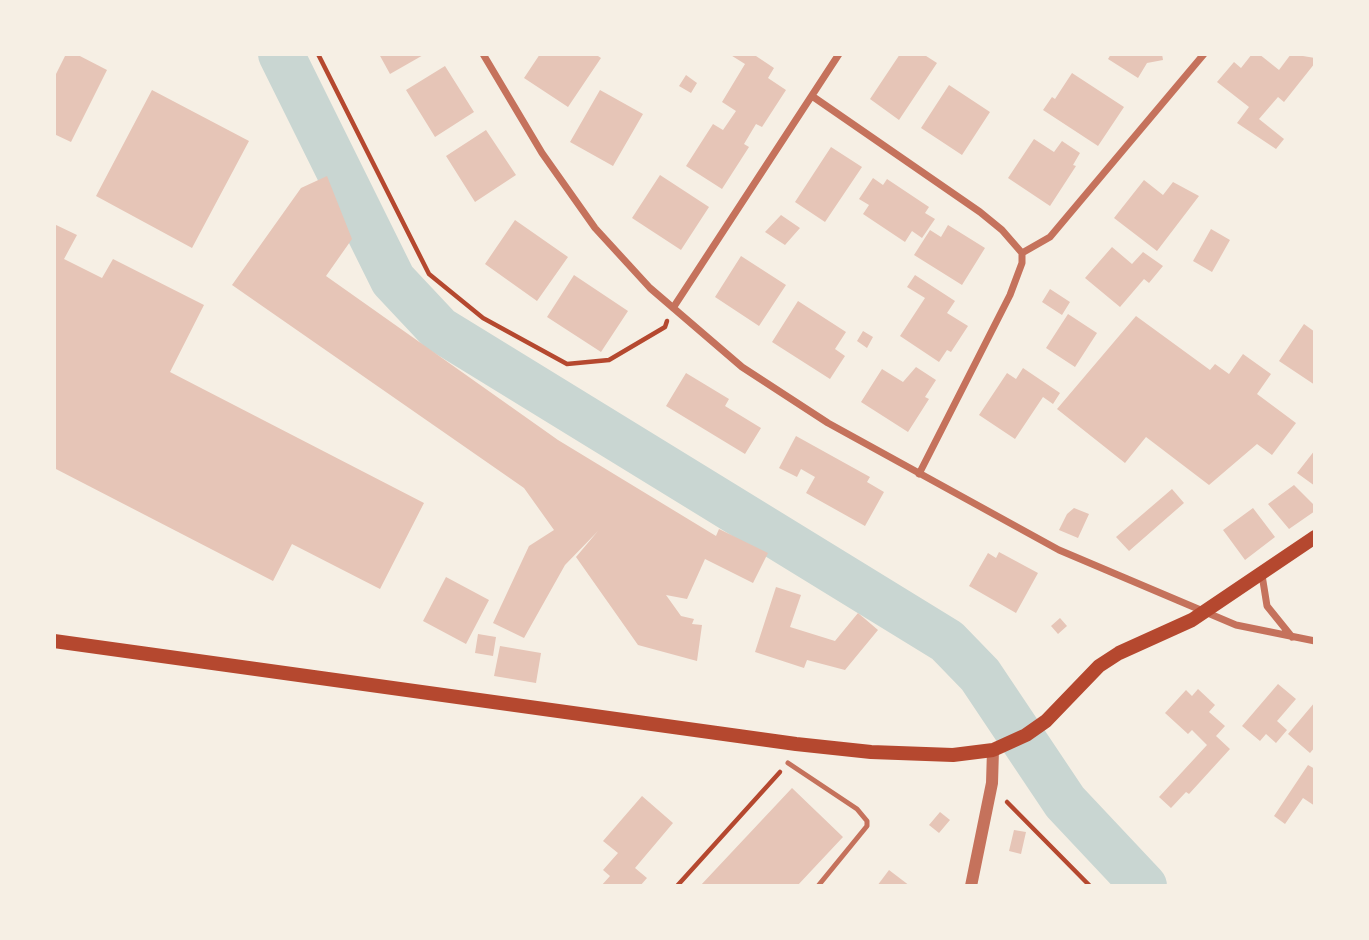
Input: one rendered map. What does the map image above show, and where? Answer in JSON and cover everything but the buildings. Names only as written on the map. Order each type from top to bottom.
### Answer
[{"type":"main road","points":[[54,641],[796,744],[871,752],[953,755],[993,750],[1046,721],[1099,666],[1203,613],[1315,537]]},
{"type":"street","points":[[483,54],[571,197],[628,265],[714,345],[777,391],[919,474],[1059,550],[1236,625],[1315,641]]},
{"type":"street","points":[[673,308],[839,54]]},
{"type":"street","points":[[1022,253],[1049,237],[1205,54]]},
{"type":"street","points":[[812,96],[980,212],[1002,230],[1022,253],[1022,263],[1010,295],[919,474]]},
{"type":"street","points":[[1262,575],[1267,606],[1292,638]]},
{"type":"street","points":[[971,886],[992,783],[993,750]]},
{"type":"lane","points":[[788,763],[857,809],[867,821],[867,826],[818,886]]},
{"type":"path","points":[[318,54],[429,274],[483,318],[567,364],[609,360],[665,327],[673,308]]},
{"type":"path","points":[[677,886],[788,763]]},
{"type":"path","points":[[992,783],[1090,886]]},
{"type":"waterway","points":[[281,54],[393,280],[439,329],[947,641],[980,675],[1065,802],[1144,886]]}]
